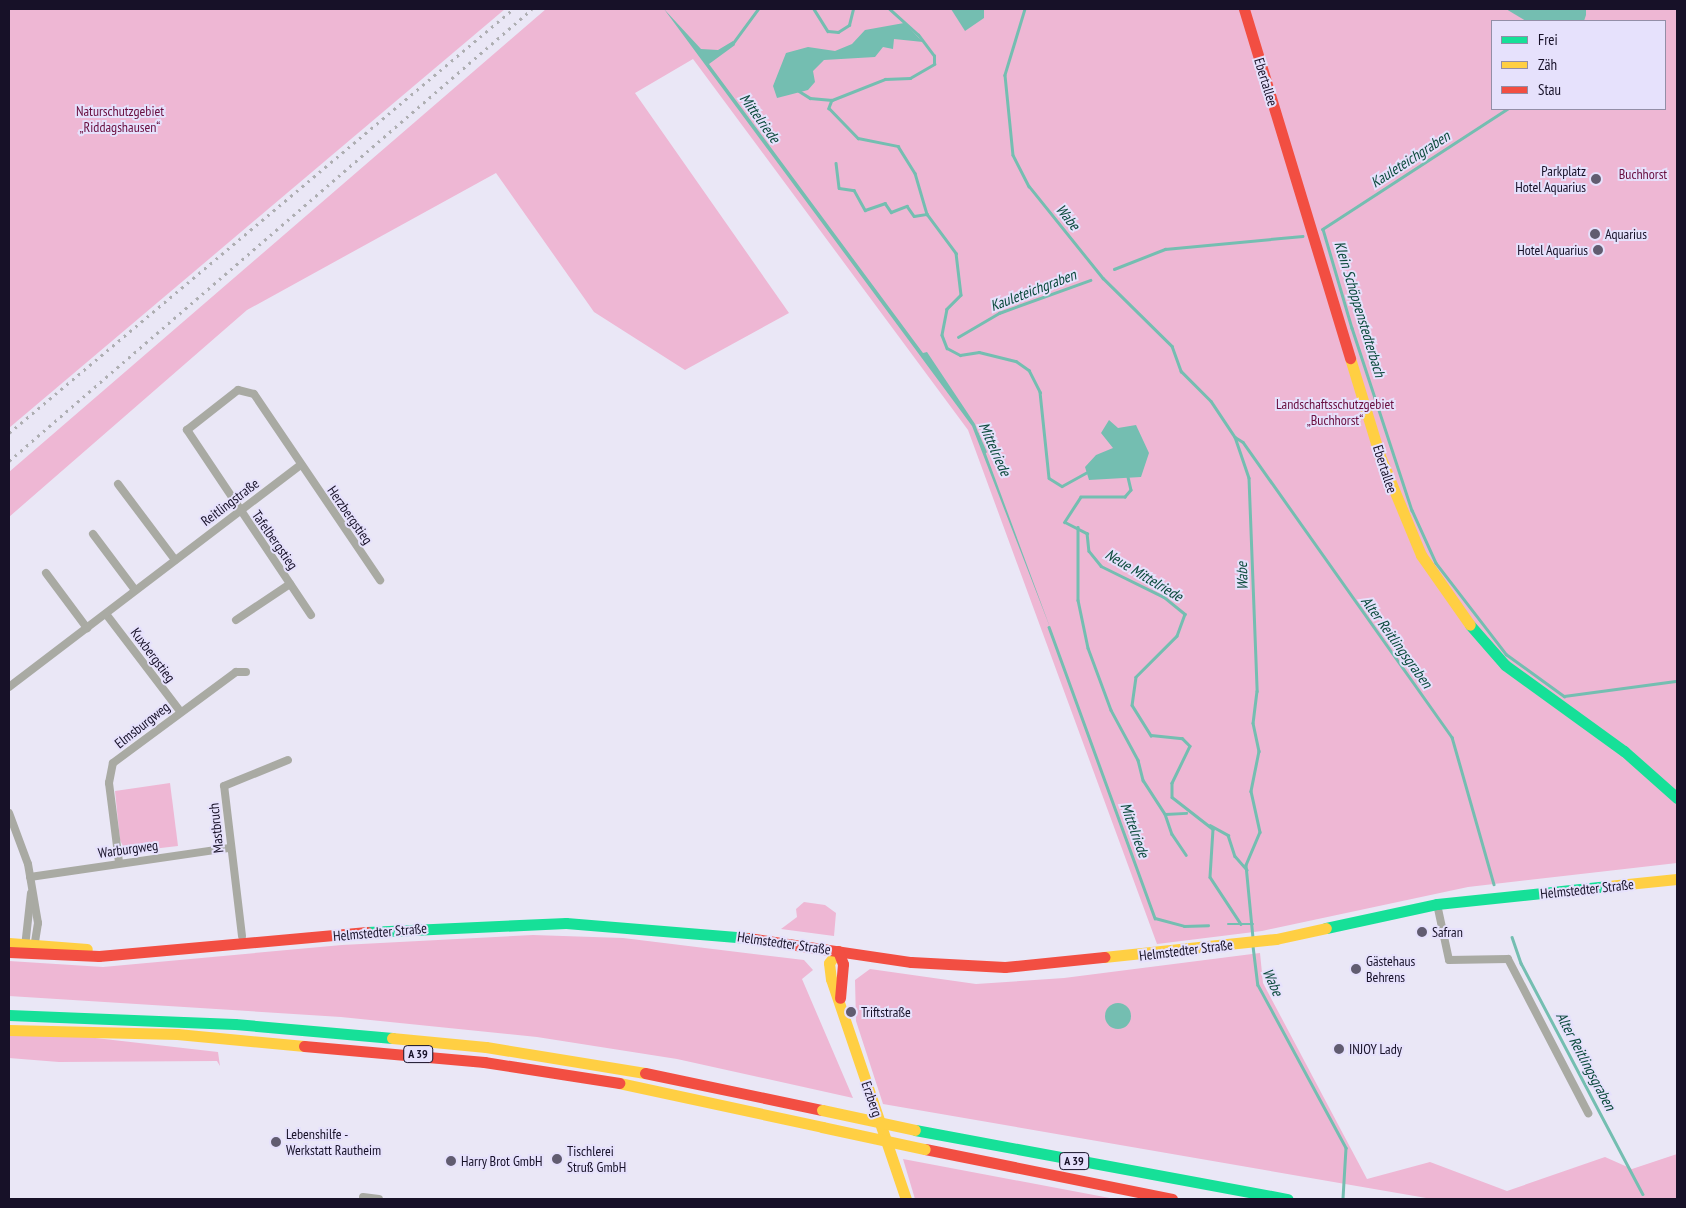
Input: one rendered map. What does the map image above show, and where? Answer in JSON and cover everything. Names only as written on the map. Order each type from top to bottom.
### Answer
[{"type":"main road","name":"Ebertallee","points":[[1244,9],[1389,483],[1421,555],[1459,613],[1505,665],[1630,756],[1677,798]]},
{"type":"main road","name":"Helmstedter Straße","points":[[9,943],[25,949],[99,956],[126,952],[524,923],[654,928],[940,965],[997,967],[1276,939],[1437,904],[1677,879]]},
{"type":"main road","name":"Helmstedter Straße","points":[[9,952],[37,945],[126,952]]},
{"type":"main road","name":"Erzberg","points":[[838,951],[844,964],[840,998],[906,1199]]},
{"type":"main road","points":[[9,1008],[40,1015]]},
{"type":"main road","name":"A 39","points":[[9,1015],[235,1024],[486,1047],[634,1071],[915,1130],[1288,1199]]},
{"type":"main road","name":"A 39","points":[[9,1030],[186,1035],[484,1062],[632,1085],[925,1149],[1172,1199]]},
{"type":"street","name":"Herzbergstieg","points":[[239,511],[187,430],[192,423],[247,389],[380,580]]},
{"type":"street","name":"Reitlingstraße","points":[[9,687],[300,465]]},
{"type":"street","points":[[118,484],[175,560]]},
{"type":"street","name":"Tafelbergstieg","points":[[239,511],[311,615]]},
{"type":"street","points":[[93,534],[135,590]]},
{"type":"street","points":[[46,573],[87,628]]},
{"type":"street","name":"Tafelbergstieg","points":[[236,620],[290,584]]},
{"type":"street","name":"Kuxbergstieg","points":[[106,614],[180,711]]},
{"type":"street","name":"Elmsburgweg","points":[[120,862],[109,771],[113,763],[180,711],[236,672],[246,672]]},
{"type":"street","name":"Mastbruch","points":[[242,936],[224,786],[288,760]]},
{"type":"street","points":[[9,813],[30,877],[37,945]]},
{"type":"street","name":"Warburgweg","points":[[30,877],[120,862],[230,848]]},
{"type":"street","points":[[25,949],[31,893]]},
{"type":"street","points":[[1437,904],[1449,960],[1508,960],[1588,1113]]},
{"type":"street","points":[[363,1197],[379,1199]]},
{"type":"green space","name":"Naturschutzgebiet „Riddagshausen“","points":[[9,9],[505,9],[9,428]]},
{"type":"green space","name":"Landschaftsschutzgebiet „Buchhorst“","points":[[546,9],[1677,9],[1677,863],[1468,887],[1262,931],[1157,944],[968,430],[693,59],[635,93],[789,313],[685,370],[594,312],[496,173],[247,310],[9,517],[9,472]]},
{"type":"green space","points":[[170,783],[178,846],[126,852],[120,840],[115,791]]},
{"type":"green space","points":[[804,902],[825,905],[836,913],[834,936],[781,929],[797,917],[796,909]]},
{"type":"green space","points":[[533,935],[623,938],[804,960],[813,970],[802,979],[853,1098],[677,1059],[537,1037],[341,1017],[9,996],[9,961],[103,967],[342,945]]},
{"type":"green space","points":[[1260,953],[1263,983],[1367,1179],[1430,1162],[1507,1191],[1605,1157],[1632,1169],[1677,1154],[1677,1199],[1432,1199],[883,1104],[856,1021],[855,980],[870,969],[976,984],[1064,978]]},
{"type":"green space","points":[[9,1035],[78,1036],[218,1052],[220,1066],[217,1061],[59,1062],[9,1058]]},
{"type":"green space","points":[[903,1159],[1115,1199],[915,1199]]},
{"type":"shaded area","points":[[664,9],[701,49],[718,50],[733,41],[735,45],[709,64],[923,353],[927,352],[975,424],[1051,630],[972,426]]},
{"type":"shaded area","points":[[951,9],[984,9],[984,18],[965,31]]},
{"type":"shaded area","points":[[1506,9],[1586,9],[1584,20],[1524,20]]},
{"type":"shaded area","points":[[904,23],[923,42],[894,39],[893,49],[883,47],[875,57],[824,60],[813,71],[815,82],[808,90],[777,98],[773,86],[786,53],[808,47],[835,51],[852,44],[865,30]]},
{"type":"shaded area","points":[[1109,420],[1118,428],[1136,425],[1149,453],[1141,477],[1089,480],[1085,467],[1096,455],[1113,448],[1101,433]]},
{"type":"shaded area","points":[[1118,1003],[1127,1007],[1131,1016],[1127,1025],[1118,1029],[1109,1025],[1105,1016],[1109,1007]]},
{"type":"waterway","name":"Neue Mittelriede","points":[[733,43],[758,9]]},
{"type":"waterway","name":"Neue Mittelriede","points":[[814,9],[828,31],[838,32],[849,25],[853,9]]},
{"type":"waterway","name":"Neue Mittelriede","points":[[799,91],[810,98],[832,100],[885,79],[910,78],[934,64],[934,56],[918,35],[889,9]]},
{"type":"waterway","name":"Wabe","points":[[1025,9],[1005,75],[1013,155],[1029,186],[1103,278],[1172,346],[1181,371],[1211,401],[1235,437],[1249,478],[1257,691],[1253,723],[1259,751],[1251,791],[1260,832],[1246,865],[1253,938]]},
{"type":"waterway","name":"Neue Mittelriede","points":[[832,100],[829,108],[858,138],[898,146],[915,173],[927,214],[956,253],[961,295],[947,309],[942,335],[947,348],[960,355],[979,352],[1016,361],[1029,370],[1040,392],[1049,478],[1062,486],[1089,471]]},
{"type":"waterway","name":"Klein Schöppenstedterbach","points":[[1506,110],[1323,229],[1352,328],[1412,510],[1436,563],[1506,654],[1564,696],[1677,681]]},
{"type":"waterway","points":[[836,163],[839,188],[854,190],[865,210],[885,203],[891,212],[907,206],[914,216],[927,214]]},
{"type":"waterway","name":"Kauleteichgraben","points":[[1114,269],[1165,249],[1302,236]]},
{"type":"waterway","name":"Kauleteichgraben","points":[[958,337],[999,313],[1090,280]]},
{"type":"waterway","name":"Mittelriede","points":[[977,433],[985,451]]},
{"type":"waterway","name":"Alter Reitlingsgraben","points":[[1235,437],[1243,442],[1452,737],[1494,884]]},
{"type":"waterway","name":"Neue Mittelriede","points":[[1128,477],[1131,490],[1125,497],[1081,497],[1065,522],[1087,533],[1089,551],[1101,566],[1164,597],[1185,614],[1177,636],[1136,677],[1132,705],[1151,735],[1182,738],[1190,746],[1172,783],[1172,797],[1213,829],[1210,877],[1241,924]]},
{"type":"waterway","points":[[1078,527],[1078,600],[1088,648],[1111,710],[1138,760],[1143,780],[1165,814],[1186,813]]},
{"type":"waterway","name":"Mittelriede","points":[[1049,627],[1155,918],[1184,926],[1208,925]]},
{"type":"waterway","points":[[1165,814],[1172,834],[1186,855]]},
{"type":"waterway","name":"Neue Mittelriede","points":[[1210,825],[1228,835],[1235,856],[1247,870]]},
{"type":"waterway","name":"Mittelriede","points":[[1228,924],[1253,924]]},
{"type":"waterway","name":"Alter Reitlingsgraben","points":[[1512,937],[1521,963],[1643,1194]]},
{"type":"waterway","name":"Wabe","points":[[1253,946],[1258,985],[1346,1148],[1343,1199]]},
{"type":"railway","points":[[9,433],[513,9]]},
{"type":"railway","points":[[9,461],[532,9]]},
{"type":"traffic: fast","points":[[1470,625],[1505,665],[1624,751],[1677,798]]},
{"type":"traffic: fast","points":[[1326,928],[1437,904],[1608,886]]},
{"type":"traffic: fast","points":[[367,932],[566,923],[748,938]]},
{"type":"traffic: fast","points":[[9,1015],[235,1024],[392,1038]]},
{"type":"traffic: fast","points":[[915,1130],[1288,1199]]},
{"type":"traffic: slow","points":[[1350,358],[1380,456],[1421,555],[1470,625]]},
{"type":"traffic: slow","points":[[1608,886],[1677,879]]},
{"type":"traffic: slow","points":[[1104,957],[1276,939],[1326,928]]},
{"type":"traffic: slow","points":[[9,943],[87,949]]},
{"type":"traffic: slow","points":[[838,951],[829,963],[831,979],[906,1199]]},
{"type":"traffic: slow","points":[[9,1030],[177,1034],[304,1046]]},
{"type":"traffic: slow","points":[[392,1038],[486,1047],[645,1073]]},
{"type":"traffic: slow","points":[[619,1083],[822,1127]]},
{"type":"traffic: slow","points":[[822,1110],[915,1130]]},
{"type":"traffic: slow","points":[[822,1127],[925,1149]]},
{"type":"traffic: jam","points":[[1244,9],[1350,358]]},
{"type":"traffic: jam","points":[[9,952],[99,956],[367,932]]},
{"type":"traffic: jam","points":[[748,938],[911,962],[1005,967],[1104,957]]},
{"type":"traffic: jam","points":[[838,951],[843,964],[840,998]]},
{"type":"traffic: jam","points":[[304,1046],[484,1062],[619,1083]]},
{"type":"traffic: jam","points":[[645,1073],[822,1110]]},
{"type":"traffic: jam","points":[[925,1149],[1172,1199]]},
{"type":"place","name":"Parkplatz Hotel Aquarius","points":[[1596,179]]},
{"type":"place","name":"Aquarius","points":[[1595,234]]},
{"type":"place","name":"Hotel Aquarius","points":[[1598,250]]},
{"type":"place","name":"Safran","points":[[1422,932]]},
{"type":"place","name":"Gästehaus Behrens","points":[[1356,969]]},
{"type":"place","name":"Triftstraße","points":[[851,1012]]},
{"type":"place","name":"INJOY Lady","points":[[1339,1049]]},
{"type":"place","name":"Lebenshilfe - Werkstatt Rautheim","points":[[276,1142]]},
{"type":"place","name":"Tischlerei Struß GmbH","points":[[557,1159]]},
{"type":"place","name":"Harry Brot GmbH","points":[[451,1161]]},
{"type":"park label","name":"Buchhorst","points":[[1643,174]]}]
